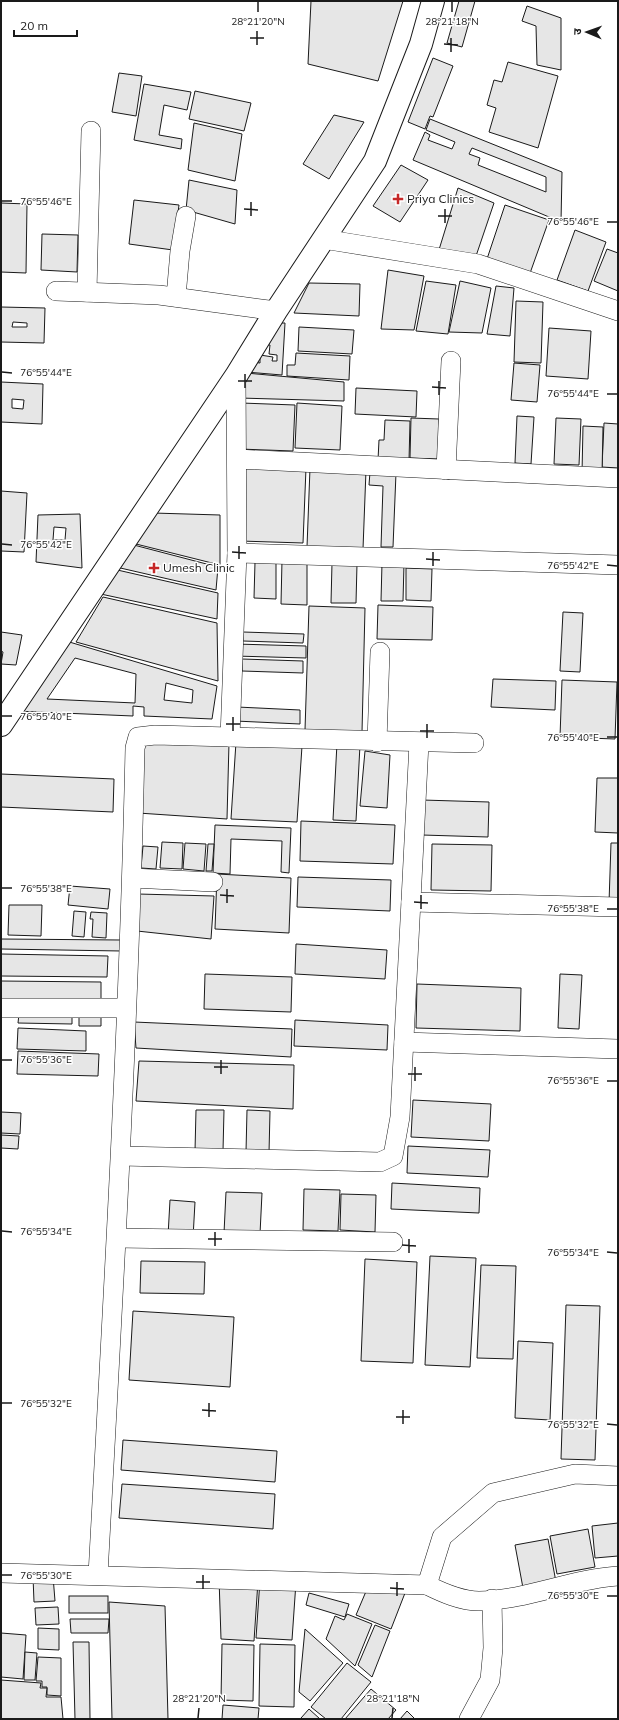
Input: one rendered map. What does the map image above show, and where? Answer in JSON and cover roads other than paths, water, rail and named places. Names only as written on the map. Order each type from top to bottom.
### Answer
[{"type":"street","points":[[1,725],[236,376],[323,239],[376,161],[421,44],[433,1]]},
{"type":"street","points":[[87,292],[86,258],[91,131]]},
{"type":"street","points":[[176,298],[180,251],[186,216]]},
{"type":"street","points":[[323,239],[478,264],[618,311]]},
{"type":"street","points":[[56,291],[159,295],[276,312]]},
{"type":"street","points":[[446,470],[451,361]]},
{"type":"street","points":[[230,737],[237,554],[236,376]]},
{"type":"street","points":[[237,459],[618,478]]},
{"type":"street","points":[[237,554],[618,565]]},
{"type":"street","points":[[377,742],[380,652]]},
{"type":"street","points":[[98,1575],[117,1238],[132,884],[135,748],[138,737],[230,737],[377,742],[474,743]]},
{"type":"street","points":[[120,1156],[380,1162],[393,1156],[400,1117],[419,743]]},
{"type":"street","points":[[132,884],[212,887]]},
{"type":"street","points":[[411,902],[618,907]]},
{"type":"street","points":[[1,1008],[126,1008]]},
{"type":"street","points":[[404,1042],[618,1049]]},
{"type":"street","points":[[117,1238],[393,1242]]},
{"type":"street","points":[[427,1585],[442,1537],[493,1493],[575,1474],[618,1476]]},
{"type":"street","points":[[1,1573],[427,1585],[451,1596],[478,1601],[528,1595],[604,1577],[618,1576]]},
{"type":"street","points":[[469,1719],[490,1680],[493,1648],[492,1599]]},
{"type":"place","name":"Priya Clinics","points":[[398,199]]},
{"type":"place","name":"Umesh Clinic","points":[[154,568]]}]
